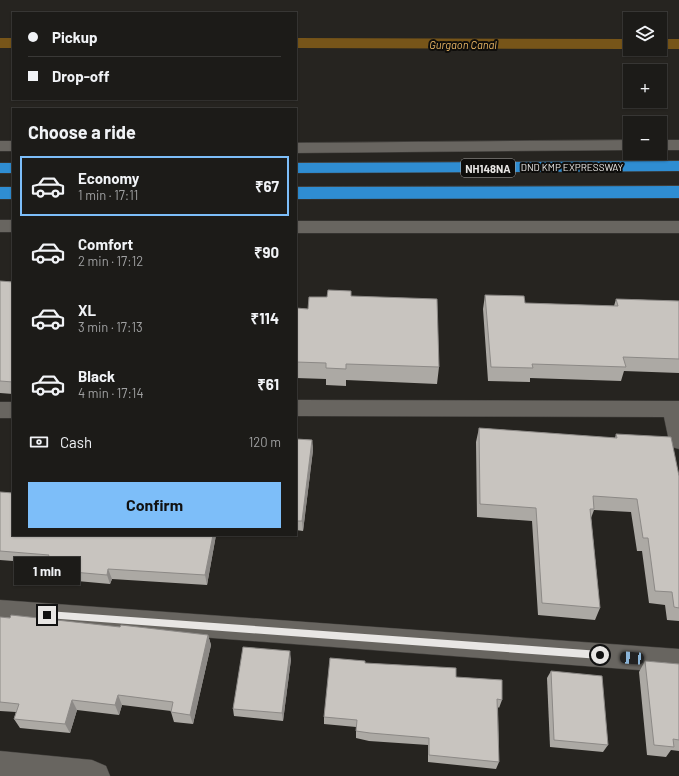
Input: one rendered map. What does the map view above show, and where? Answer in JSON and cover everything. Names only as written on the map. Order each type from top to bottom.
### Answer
[{"type":"highway","name":"DND KMP EXPRESSWAY","points":[[297,168],[679,166]]},
{"type":"highway","points":[[0,168],[12,168]]},
{"type":"highway","name":"NH148NA","points":[[297,193],[679,192]]},
{"type":"highway","points":[[0,193],[12,193]]},
{"type":"street","points":[[297,148],[623,145]]},
{"type":"street","points":[[667,145],[679,145]]},
{"type":"street","points":[[0,146],[12,146]]},
{"type":"street","points":[[0,226],[12,226]]},
{"type":"street","points":[[297,226],[679,227]]},
{"type":"street","points":[[297,408],[676,409],[679,441]]},
{"type":"street","points":[[0,410],[12,410]]},
{"type":"street","points":[[0,611],[679,661]]},
{"type":"street","points":[[0,764],[92,774],[96,776]]},
{"type":"building","points":[[0,281],[12,282],[12,382],[0,381]]},
{"type":"building","points":[[328,290],[351,291],[351,296],[437,299],[439,367],[346,364],[346,369],[326,368],[326,363],[297,362],[297,308],[308,309],[309,297],[327,297]]},
{"type":"building","points":[[485,295],[524,296],[525,303],[618,306],[616,299],[679,301],[679,359],[623,357],[626,367],[532,364],[533,368],[491,367]]},
{"type":"building","points":[[479,428],[617,438],[616,434],[671,437],[679,476],[679,608],[674,607],[672,592],[655,591],[648,538],[643,538],[637,499],[593,496],[594,509],[590,509],[600,608],[542,603],[536,508],[480,504]]},
{"type":"building","points":[[297,439],[312,440],[302,521],[297,521]]},
{"type":"building","points":[[0,492],[12,493],[12,536],[213,536],[205,575],[108,569],[107,575],[73,572],[77,560],[48,557],[49,555],[0,551]]},
{"type":"building","points":[[11,615],[208,635],[190,715],[171,712],[173,702],[118,695],[115,705],[72,700],[65,724],[14,719],[19,704],[0,702],[0,617],[10,618]]},
{"type":"building","points":[[243,647],[290,651],[282,713],[233,709]]},
{"type":"building","points":[[330,658],[365,661],[365,663],[456,668],[456,677],[502,680],[502,700],[497,699],[499,762],[429,755],[429,738],[356,731],[357,720],[324,717]]},
{"type":"building","points":[[645,661],[679,664],[679,740],[673,739],[674,747],[654,745]]},
{"type":"building","points":[[551,671],[602,676],[608,745],[554,740]]},
{"type":"waterway","name":"Gurgaon Canal","points":[[0,43],[12,43]]},
{"type":"waterway","name":"Gurgaon Canal","points":[[297,43],[623,44]]},
{"type":"waterway","name":"Gurgaon Canal","points":[[667,44],[679,44]]},
{"type":"route","points":[[47,615],[600,655]]}]
